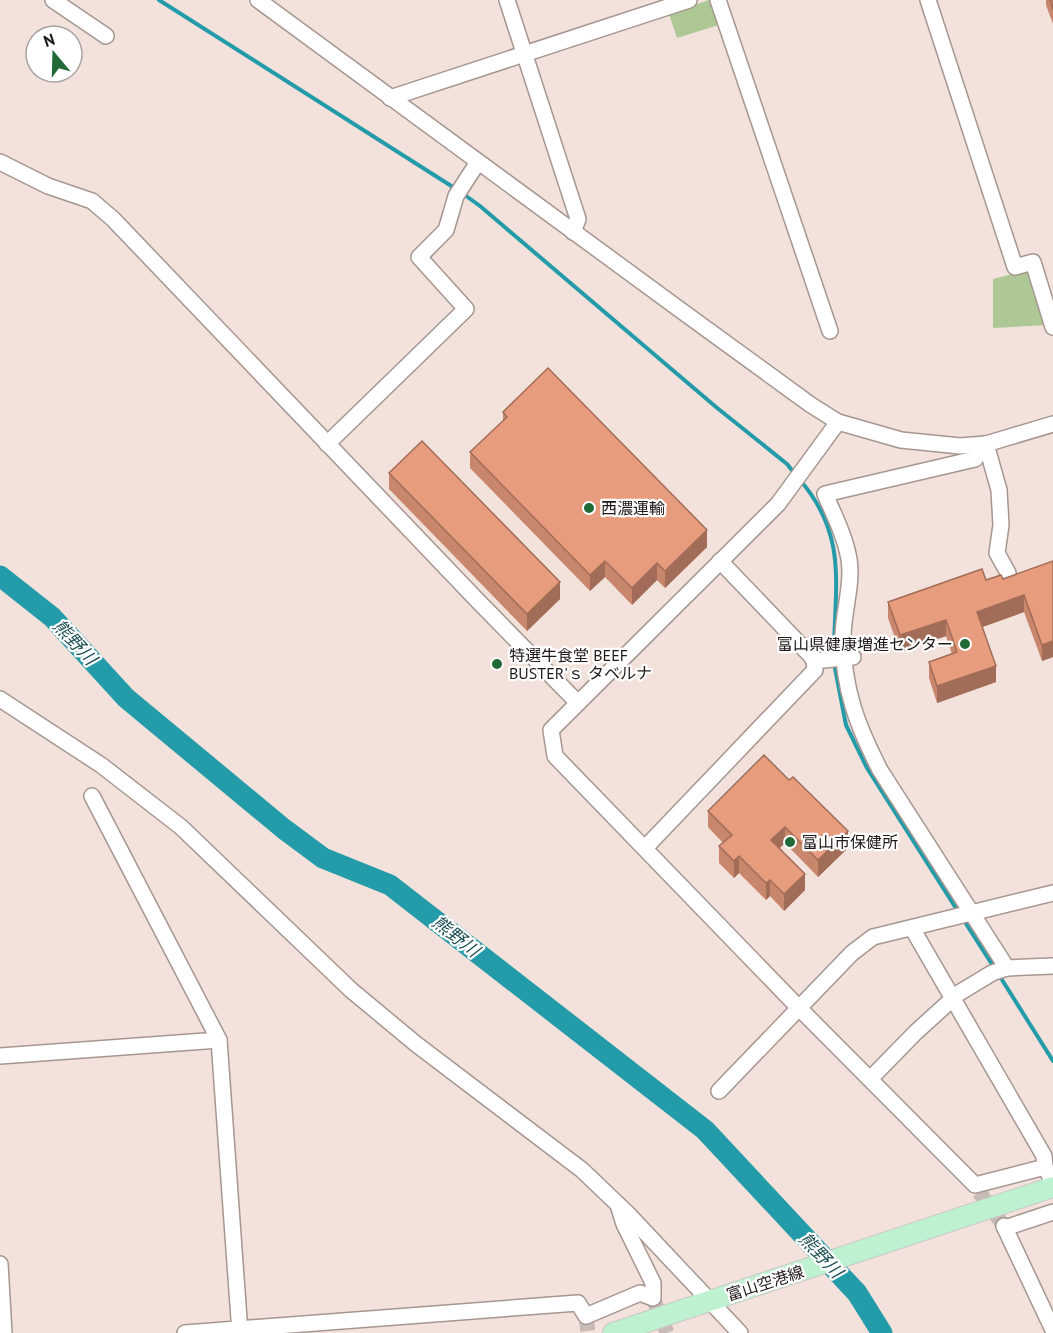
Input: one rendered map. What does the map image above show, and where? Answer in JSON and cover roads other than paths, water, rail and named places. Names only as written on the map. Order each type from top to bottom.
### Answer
[{"type":"main road","name":"富山空港線","points":[[613,1333],[1053,1185]]},
{"type":"street","points":[[53,0],[106,36]]},
{"type":"street","points":[[258,0],[573,232],[811,405],[838,422],[901,440],[960,446],[986,444],[1053,424]]},
{"type":"street","points":[[279,0],[280,17]]},
{"type":"street","points":[[507,0],[578,219],[573,232]]},
{"type":"street","points":[[390,98],[689,0]]},
{"type":"street","points":[[718,0],[830,331]]},
{"type":"street","points":[[927,0],[1015,267],[1033,262],[1053,327]]},
{"type":"street","points":[[0,162],[48,186],[92,201],[113,219],[578,703]]},
{"type":"street","points":[[327,444],[466,309],[419,257],[446,230],[456,196],[478,162]]},
{"type":"street","points":[[838,422],[778,504],[551,730],[555,756],[977,1188],[1045,1167]]},
{"type":"street","points":[[986,444],[999,490],[1001,525],[997,554],[1008,573]]},
{"type":"street","points":[[986,444],[975,459],[825,494],[842,535],[849,561],[843,637],[849,658],[851,706],[880,770],[1007,968]]},
{"type":"street","points":[[645,848],[815,670],[814,661],[720,561]]},
{"type":"street","points":[[814,661],[849,658]]},
{"type":"street","points":[[0,699],[100,765],[181,827],[351,990],[416,1044],[582,1170],[716,1299],[740,1333]]},
{"type":"street","points":[[92,796],[219,1040],[240,1331]]},
{"type":"street","points":[[719,1091],[852,953],[873,937],[1053,893]]},
{"type":"street","points":[[912,928],[1044,1156],[1045,1167],[1053,1185]]},
{"type":"street","points":[[870,1079],[953,997],[992,974],[1007,968],[1053,966]]},
{"type":"street","points":[[0,1056],[219,1040]]},
{"type":"street","points":[[185,1333],[240,1331],[578,1303],[586,1316],[640,1293],[653,1298],[653,1283],[624,1224],[617,1203]]},
{"type":"street","points":[[1053,1212],[1005,1227],[1053,1330]]},
{"type":"street","points":[[0,1264],[4,1333]]},
{"type":"waterway","points":[[159,0],[456,189]]},
{"type":"waterway","points":[[462,193],[787,464],[795,474]]},
{"type":"waterway","points":[[800,480],[816,501],[826,522],[832,543],[836,585],[834,655]]},
{"type":"waterway","name":"熊野川","points":[[0,576],[52,617],[126,698],[284,829],[323,858],[390,885],[705,1130],[857,1293],[882,1333]]},
{"type":"waterway","points":[[834,663],[846,725],[867,768],[959,913]]},
{"type":"waterway","points":[[963,919],[995,969]]},
{"type":"waterway","points":[[999,975],[1053,1061]]},
{"type":"tunnel","points":[[979,1192],[1004,1226]]},
{"type":"tunnel","points":[[653,1298],[667,1333]]},
{"type":"tunnel","points":[[586,1316],[588,1333]]},
{"type":"place","name":"西濃運輸","points":[[589,508]]},
{"type":"place","name":"富山県健康増進センター","points":[[965,644]]},
{"type":"place","name":"特選牛食堂 BEEF BUSTER'ｓ タベルナ","points":[[497,664]]},
{"type":"place","name":"富山市保健所","points":[[790,842]]}]
